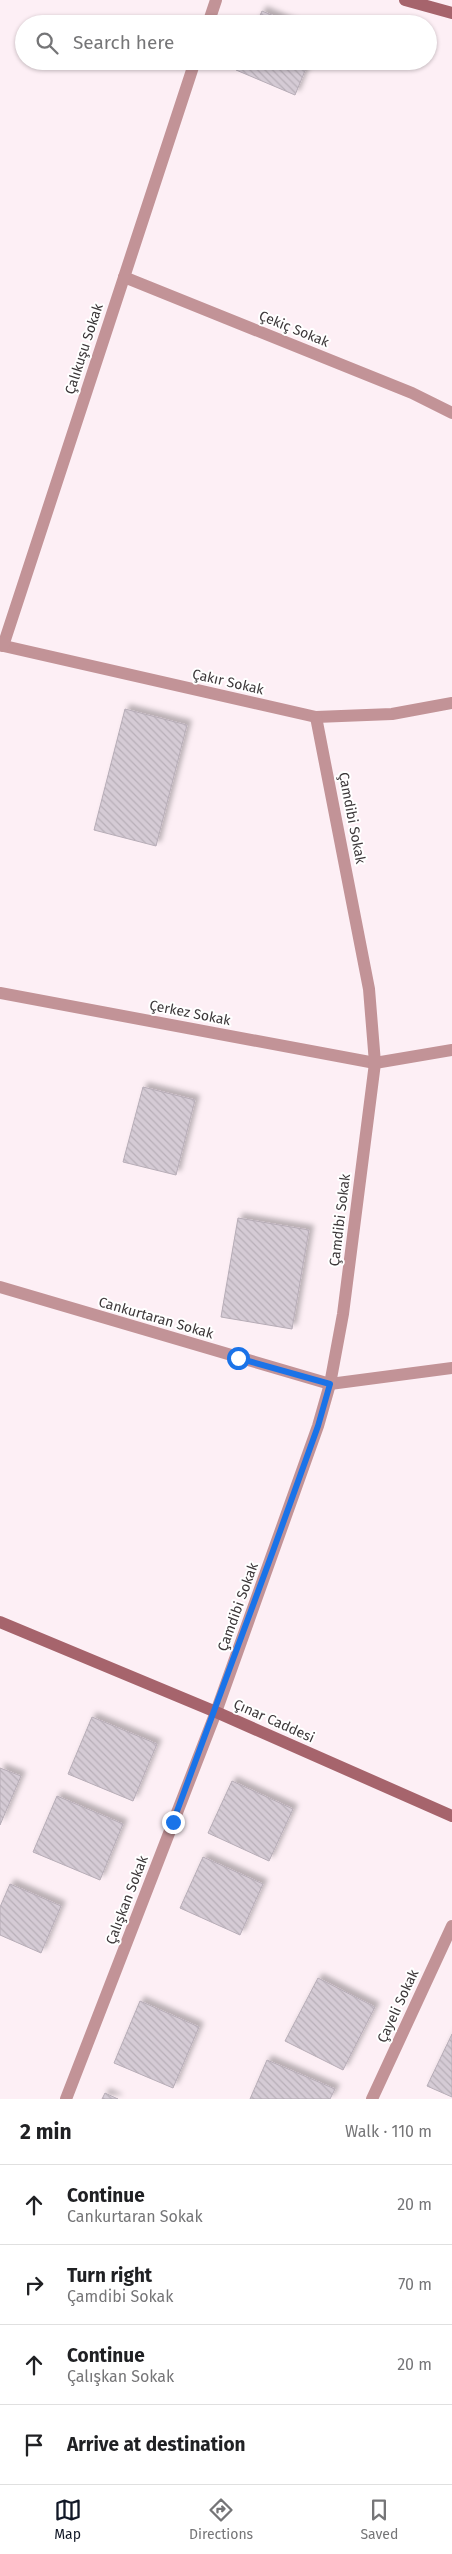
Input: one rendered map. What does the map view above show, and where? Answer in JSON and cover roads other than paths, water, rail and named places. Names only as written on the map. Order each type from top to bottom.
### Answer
[{"type":"street","points":[[211,15],[216,0]]},
{"type":"street","points":[[405,0],[452,13]]},
{"type":"street","name":"Çalıkuşu Sokak","points":[[1,646],[192,70]]},
{"type":"street","name":"Çekiç Sokak","points":[[124,277],[412,393],[452,414]]},
{"type":"street","name":"Çakır Sokak","points":[[1,646],[316,718],[392,714],[452,703]]},
{"type":"street","name":"Çamdibi Sokak","points":[[216,1712],[318,1426],[330,1384],[343,1314],[375,1063],[369,989],[316,718]]},
{"type":"street","name":"Çerkez Sokak","points":[[0,993],[375,1063]]},
{"type":"street","points":[[375,1063],[452,1050]]},
{"type":"street","name":"Cankurtaran Sokak","points":[[0,1287],[330,1384],[452,1368]]},
{"type":"street","name":"Çınar Caddesi","points":[[0,1622],[216,1712],[452,1816]]},
{"type":"street","name":"Çalışkan Sokak","points":[[66,2099],[216,1712]]},
{"type":"street","name":"Çayeli Sokak","points":[[372,2099],[452,1926]]}]
